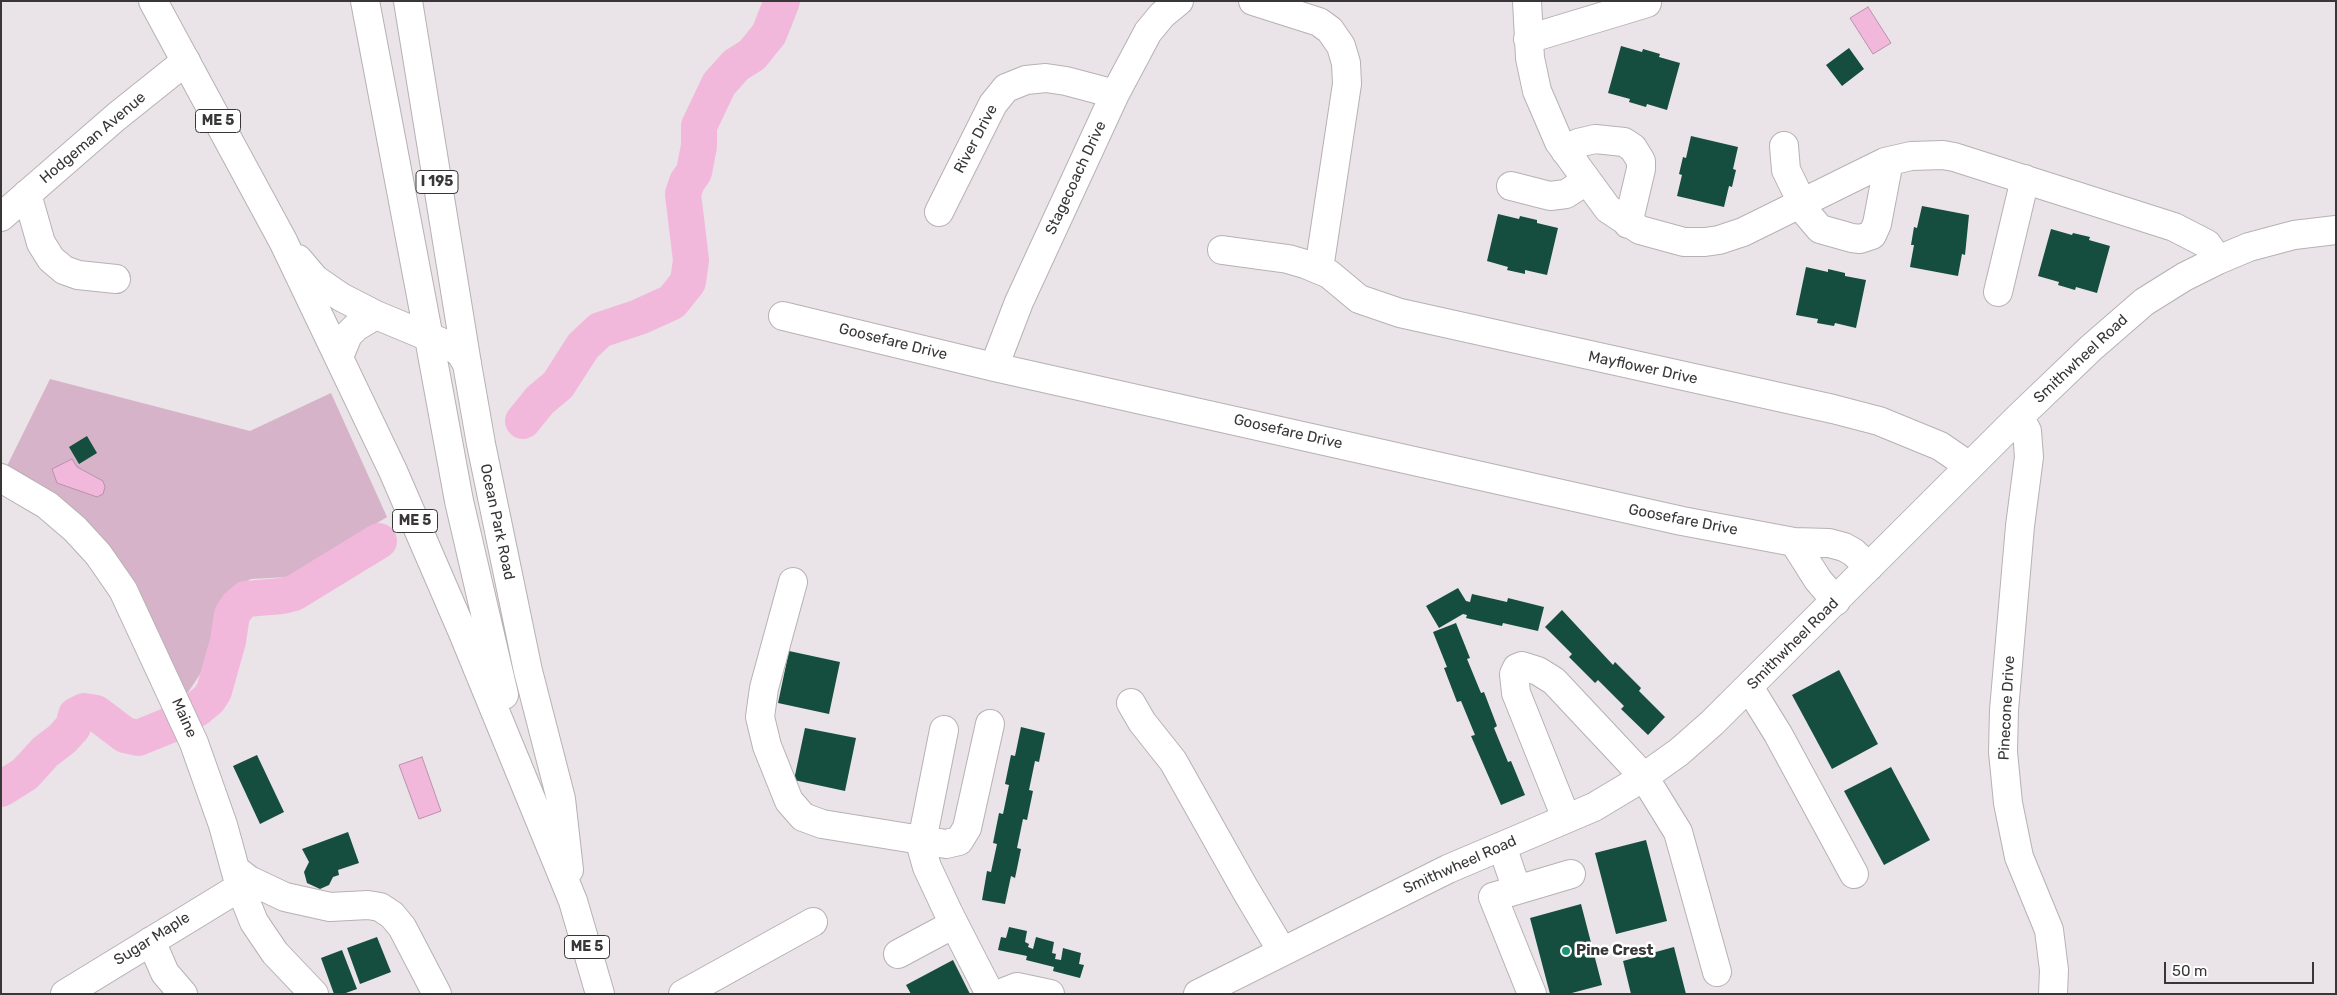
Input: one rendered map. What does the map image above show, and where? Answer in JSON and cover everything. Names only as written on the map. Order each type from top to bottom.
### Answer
[{"type":"main road","name":"Ocean Park Road","points":[[153,1],[283,241],[339,357],[424,542],[573,901],[600,994]]},
{"type":"main road","name":"I 195","points":[[365,1],[429,338]]},
{"type":"main road","name":"I 195","points":[[408,1],[467,364]]},
{"type":"main road","name":"Stagecoach Drive","points":[[994,367],[1023,293],[1115,94],[1148,32],[1162,15],[1179,1]]},
{"type":"main road","points":[[1527,1],[1528,38],[1537,91],[1544,111],[1565,151],[1608,209],[1628,224],[1663,238],[1684,242],[1704,242],[1743,232],[1889,161],[1911,156],[1943,155],[2174,227],[2207,244],[2218,260]]},
{"type":"main road","points":[[1255,2],[1319,22],[1330,30],[1341,46],[1346,63],[1347,84],[1319,269]]},
{"type":"main road","points":[[1528,38],[1647,2]]},
{"type":"main road","name":"Hodgeman Avenue","points":[[1,217],[116,117],[186,61]]},
{"type":"main road","name":"River Drive","points":[[939,212],[993,104],[1006,88],[1026,80],[1046,78],[1066,81],[1115,94]]},
{"type":"main road","points":[[1565,151],[1578,143],[1595,139],[1624,142],[1633,148],[1641,161],[1641,169],[1628,224]]},
{"type":"main road","points":[[1784,146],[1786,170],[1808,215],[1820,228],[1852,238],[1860,239],[1872,235],[1877,224],[1889,161]]},
{"type":"main road","points":[[1998,292],[2025,179]]},
{"type":"main road","points":[[1511,186],[1550,196],[1566,194],[1586,181]]},
{"type":"main road","points":[[27,194],[41,243],[51,259],[64,270],[78,275],[116,279]]},
{"type":"main road","name":"Smithwheel Road","points":[[1198,994],[1448,868],[1594,807],[1644,776],[1699,736],[2019,417],[2091,348],[2144,302],[2184,277],[2249,247],[2294,235],[2336,230]]},
{"type":"main road","name":"Ocean Park Road","points":[[283,241],[315,279],[341,297],[376,315],[453,347],[461,354],[467,364],[481,444],[526,662],[561,799],[573,901]]},
{"type":"main road","name":"Mayflower Drive","points":[[1222,250],[1288,259],[1319,269],[1329,274],[1359,299],[1400,313],[1833,409],[1878,421],[1940,446],[1959,459],[1968,468]]},
{"type":"main road","points":[[339,357],[348,335],[362,323],[376,315]]},
{"type":"main road","name":"Goosefare Drive","points":[[783,316],[994,367],[1682,521],[1794,542],[1814,541],[1844,547],[1857,554],[1869,567]]},
{"type":"main road","points":[[429,338],[473,569],[534,807]]},
{"type":"main road","name":"Pinecone Drive","points":[[2019,417],[2027,431],[2029,457],[2020,526],[2004,710],[2003,752],[2008,803],[2019,858],[2049,930],[2054,970],[2053,994]]},
{"type":"main road","name":"Maine","points":[[7,488],[47,505],[81,535],[98,554],[123,590],[194,743],[221,817],[238,878],[254,922],[275,953],[314,994]]},
{"type":"main road","points":[[1794,542],[1818,580],[1836,601]]},
{"type":"main road","points":[[792,582],[764,688],[760,717],[767,746],[789,801],[796,811],[812,822],[954,843],[964,836],[990,724]]},
{"type":"main road","points":[[1566,818],[1516,693],[1513,682],[1517,668],[1527,667],[1554,681],[1644,776],[1678,832],[1717,972]]},
{"type":"main road","points":[[1750,687],[1778,734],[1854,874]]},
{"type":"main road","points":[[1131,703],[1142,722],[1173,761],[1245,890],[1282,951]]},
{"type":"main road","points":[[944,730],[920,839],[927,867],[990,994]]},
{"type":"main road","points":[[1502,846],[1517,890]]},
{"type":"main road","points":[[1532,994],[1493,897],[1571,874]]},
{"type":"main road","points":[[238,878],[249,880],[285,896],[330,907],[368,905],[380,907],[392,915],[402,927],[437,994]]},
{"type":"main road","name":"Sugar Maple","points":[[65,994],[151,941],[238,878]]},
{"type":"main road","points":[[683,994],[813,922]]},
{"type":"main road","points":[[898,954],[954,924]]},
{"type":"main road","points":[[151,941],[165,973],[183,994]]},
{"type":"main road","points":[[999,994],[1017,987],[1050,994]]},
{"type":"shaded area","points":[[1868,7],[1891,43],[1873,54],[1850,18]]},
{"type":"shaded area","points":[[50,379],[250,431],[331,393],[387,517],[288,577],[251,579],[233,588],[221,600],[212,656],[183,700],[141,606],[7,466]]},
{"type":"shaded area","points":[[72,459],[77,467],[103,481],[105,487],[103,494],[97,497],[57,483],[52,469]]},
{"type":"shaded area","points":[[422,757],[441,811],[419,819],[399,765]]},
{"type":"building","points":[[1621,46],[1642,52],[1643,49],[1660,54],[1659,57],[1680,63],[1667,110],[1647,104],[1646,107],[1629,102],[1630,99],[1608,93]]},
{"type":"building","points":[[1849,48],[1864,69],[1842,86],[1826,65]]},
{"type":"building","points":[[1691,136],[1738,147],[1733,169],[1736,170],[1732,187],[1729,186],[1724,207],[1677,196],[1682,175],[1679,174],[1683,157],[1686,158]]},
{"type":"building","points":[[1922,206],[1969,215],[1965,255],[1962,254],[1958,276],[1910,267],[1914,245],[1911,245],[1914,227],[1917,228]]},
{"type":"building","points":[[1498,214],[1519,219],[1520,216],[1537,220],[1537,223],[1558,228],[1547,275],[1525,270],[1525,274],[1507,270],[1508,267],[1487,261]]},
{"type":"building","points":[[2051,229],[2072,235],[2073,233],[2090,237],[2089,240],[2110,246],[2097,293],[2076,287],[2075,290],[2058,285],[2059,282],[2038,276]]},
{"type":"building","points":[[1806,267],[1828,272],[1828,269],[1845,273],[1845,276],[1866,280],[1856,328],[1835,323],[1834,326],[1817,323],[1818,319],[1796,315]]},
{"type":"building","points":[[87,436],[97,453],[79,464],[69,447]]},
{"type":"building","points":[[1458,588],[1466,601],[1470,602],[1472,594],[1507,602],[1508,598],[1544,607],[1538,631],[1503,623],[1502,626],[1466,618],[1467,615],[1463,614],[1439,628],[1426,606]]},
{"type":"building","points":[[1562,610],[1613,665],[1615,662],[1641,688],[1639,691],[1665,717],[1648,735],[1621,709],[1624,706],[1598,680],[1595,683],[1569,657],[1572,654],[1545,627]]},
{"type":"building","points":[[1456,623],[1470,658],[1467,659],[1481,693],[1484,692],[1497,726],[1494,728],[1508,762],[1511,761],[1525,795],[1501,805],[1471,736],[1475,735],[1461,701],[1457,702],[1444,668],[1447,667],[1433,632]]},
{"type":"building","points":[[789,651],[840,662],[829,714],[778,703]]},
{"type":"building","points":[[1839,670],[1878,744],[1832,769],[1792,695]]},
{"type":"building","points":[[1021,727],[1045,733],[1039,762],[1035,761],[1029,790],[1033,791],[1027,820],[1023,819],[1017,848],[1021,849],[1015,878],[1011,876],[1005,904],[982,900],[987,871],[991,872],[997,844],[993,843],[999,813],[1003,814],[1009,785],[1005,784],[1011,755],[1015,756]]},
{"type":"building","points":[[805,728],[856,738],[845,791],[794,780]]},
{"type":"building","points":[[257,755],[284,812],[260,824],[233,766]]},
{"type":"building","points":[[1891,767],[1930,840],[1884,865],[1844,791]]},
{"type":"building","points":[[348,832],[359,863],[338,870],[339,875],[333,877],[329,885],[320,889],[307,883],[304,872],[309,862],[302,849]]},
{"type":"building","points":[[1646,840],[1667,921],[1616,934],[1595,853]]},
{"type":"building","name":"Pine Crest","points":[[1581,904],[1602,985],[1568,994],[1550,994],[1530,918]]},
{"type":"building","points":[[1009,927],[1027,931],[1025,942],[1029,944],[1028,947],[1033,949],[1036,937],[1054,942],[1052,953],[1056,954],[1055,959],[1061,960],[1063,948],[1081,953],[1079,964],[1084,965],[1080,978],[1053,971],[1054,967],[1026,960],[1027,956],[998,950],[1001,937],[1006,938]]},
{"type":"building","points":[[377,937],[391,972],[360,984],[347,948]]},
{"type":"building","points":[[1674,947],[1686,994],[1631,994],[1623,961]]},
{"type":"building","points":[[342,950],[357,989],[343,994],[334,994],[321,958]]},
{"type":"building","points":[[953,960],[970,994],[911,994],[906,985]]},
{"type":"waterway","points":[[523,421],[540,400],[558,385],[583,346],[600,330],[639,317],[672,302],[688,282],[691,260],[683,194],[687,182],[694,172],[699,146],[699,126],[719,84],[736,65],[752,55],[769,34],[782,1]]},
{"type":"waterway","points":[[197,709],[209,699],[214,691],[228,641],[232,615],[237,607],[246,599],[294,593],[379,541]]},
{"type":"waterway","points":[[1,789],[25,774],[45,752],[62,739],[73,727],[76,715],[84,711],[96,713],[125,735],[138,738],[170,725]]},
{"type":"place","name":"Pine Crest","points":[[1566,951]]}]
